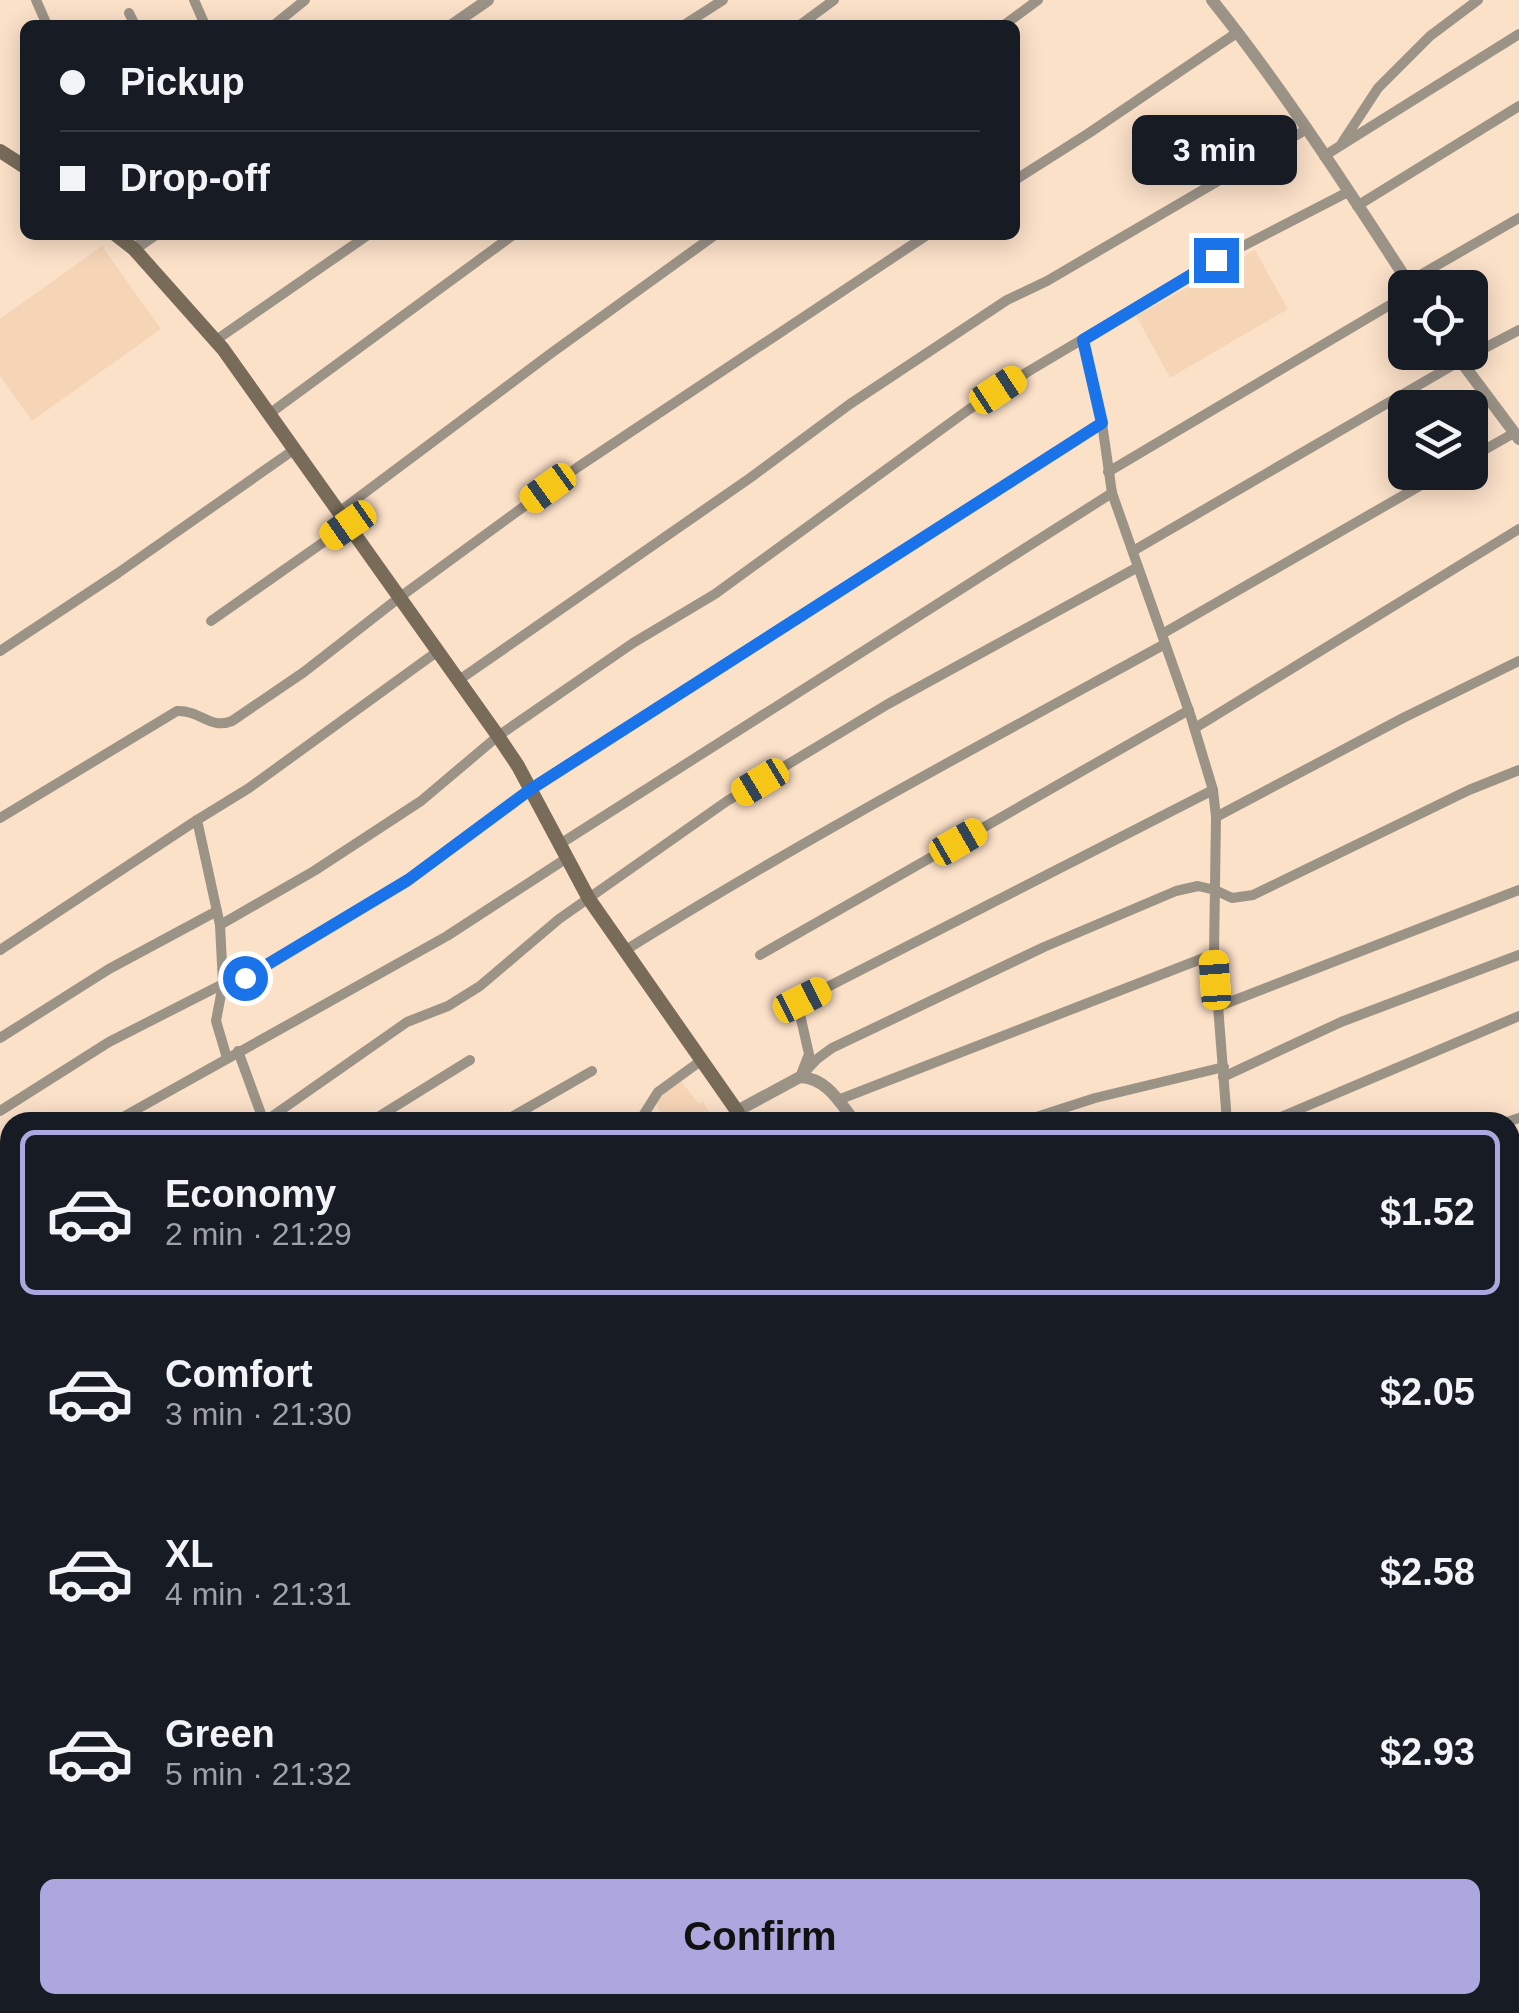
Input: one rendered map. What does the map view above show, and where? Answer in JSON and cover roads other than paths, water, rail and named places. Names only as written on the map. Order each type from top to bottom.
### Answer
[{"type":"main road","points":[[122,240],[216,340],[400,596],[498,736],[624,951],[737,1112]]},
{"type":"street","points":[[280,20],[305,0]]},
{"type":"street","points":[[459,20],[488,0]]},
{"type":"street","points":[[692,20],[722,0]]},
{"type":"street","points":[[807,20],[834,0]]},
{"type":"street","points":[[1011,20],[1038,0]]},
{"type":"street","points":[[1212,0],[1307,129],[1396,270]]},
{"type":"street","points":[[1339,147],[1378,88],[1430,36],[1478,0]]},
{"type":"street","points":[[129,12],[132,20]]},
{"type":"street","points":[[1020,177],[1238,32]]},
{"type":"street","points":[[1324,156],[1519,34]]},
{"type":"street","points":[[1357,206],[1519,106]]},
{"type":"street","points":[[459,680],[850,404],[1008,300],[1307,129]]},
{"type":"street","points":[[220,925],[314,871],[421,801],[498,736],[634,643],[715,594],[1029,370],[1216,260],[1348,192]]},
{"type":"street","points":[[1438,270],[1519,218]]},
{"type":"street","points":[[134,249],[147,240]]},
{"type":"street","points":[[216,340],[361,240]]},
{"type":"street","points":[[269,414],[507,240]]},
{"type":"street","points":[[211,620],[550,354],[709,240]]},
{"type":"street","points":[[0,818],[178,711],[199,714],[213,724],[232,721],[304,672],[400,596],[578,467],[919,240]]},
{"type":"street","points":[[1108,472],[1388,301]]},
{"type":"street","points":[[1488,344],[1519,330]]},
{"type":"street","points":[[1083,340],[1102,423],[1112,493],[1213,790],[1214,954],[1226,1112]]},
{"type":"street","points":[[1132,551],[1435,370]]},
{"type":"street","points":[[1467,370],[1516,436],[1488,449]]},
{"type":"street","points":[[245,978],[408,880],[531,789],[1102,423]]},
{"type":"street","points":[[0,651],[295,449]]},
{"type":"street","points":[[624,951],[1414,490]]},
{"type":"street","points":[[132,1112],[448,936],[564,851],[1112,493]]},
{"type":"street","points":[[1194,728],[1519,529]]},
{"type":"street","points":[[278,1112],[407,1022],[448,1006],[480,986],[559,919],[728,801],[888,704],[1138,567]]},
{"type":"street","points":[[0,950],[249,788],[438,651]]},
{"type":"street","points":[[1216,817],[1519,661]]},
{"type":"street","points":[[760,955],[1188,710]]},
{"type":"street","points":[[748,1112],[800,1077],[832,1048],[1044,947],[1176,891],[1198,886],[1232,898],[1253,895],[1469,790],[1519,770]]},
{"type":"street","points":[[800,1077],[808,1054],[798,1006],[802,1000],[1213,790]]},
{"type":"street","points":[[196,820],[220,925],[224,984],[216,1021],[227,1058]]},
{"type":"street","points":[[1217,1006],[1519,890]]},
{"type":"street","points":[[0,1038],[108,968],[217,910]]},
{"type":"street","points":[[838,1100],[1214,954]]},
{"type":"street","points":[[1051,1112],[1094,1098],[1223,1072],[1341,1022],[1519,956]]},
{"type":"street","points":[[0,1111],[110,1042],[224,984]]},
{"type":"street","points":[[1293,1112],[1519,1016]]},
{"type":"street","points":[[238,1052],[260,1112]]},
{"type":"street","points":[[386,1112],[470,1060]]},
{"type":"street","points":[[645,1112],[658,1092],[702,1060]]},
{"type":"street","points":[[520,1112],[592,1071]]},
{"type":"street","points":[[800,1077],[821,1081],[848,1112]]}]
